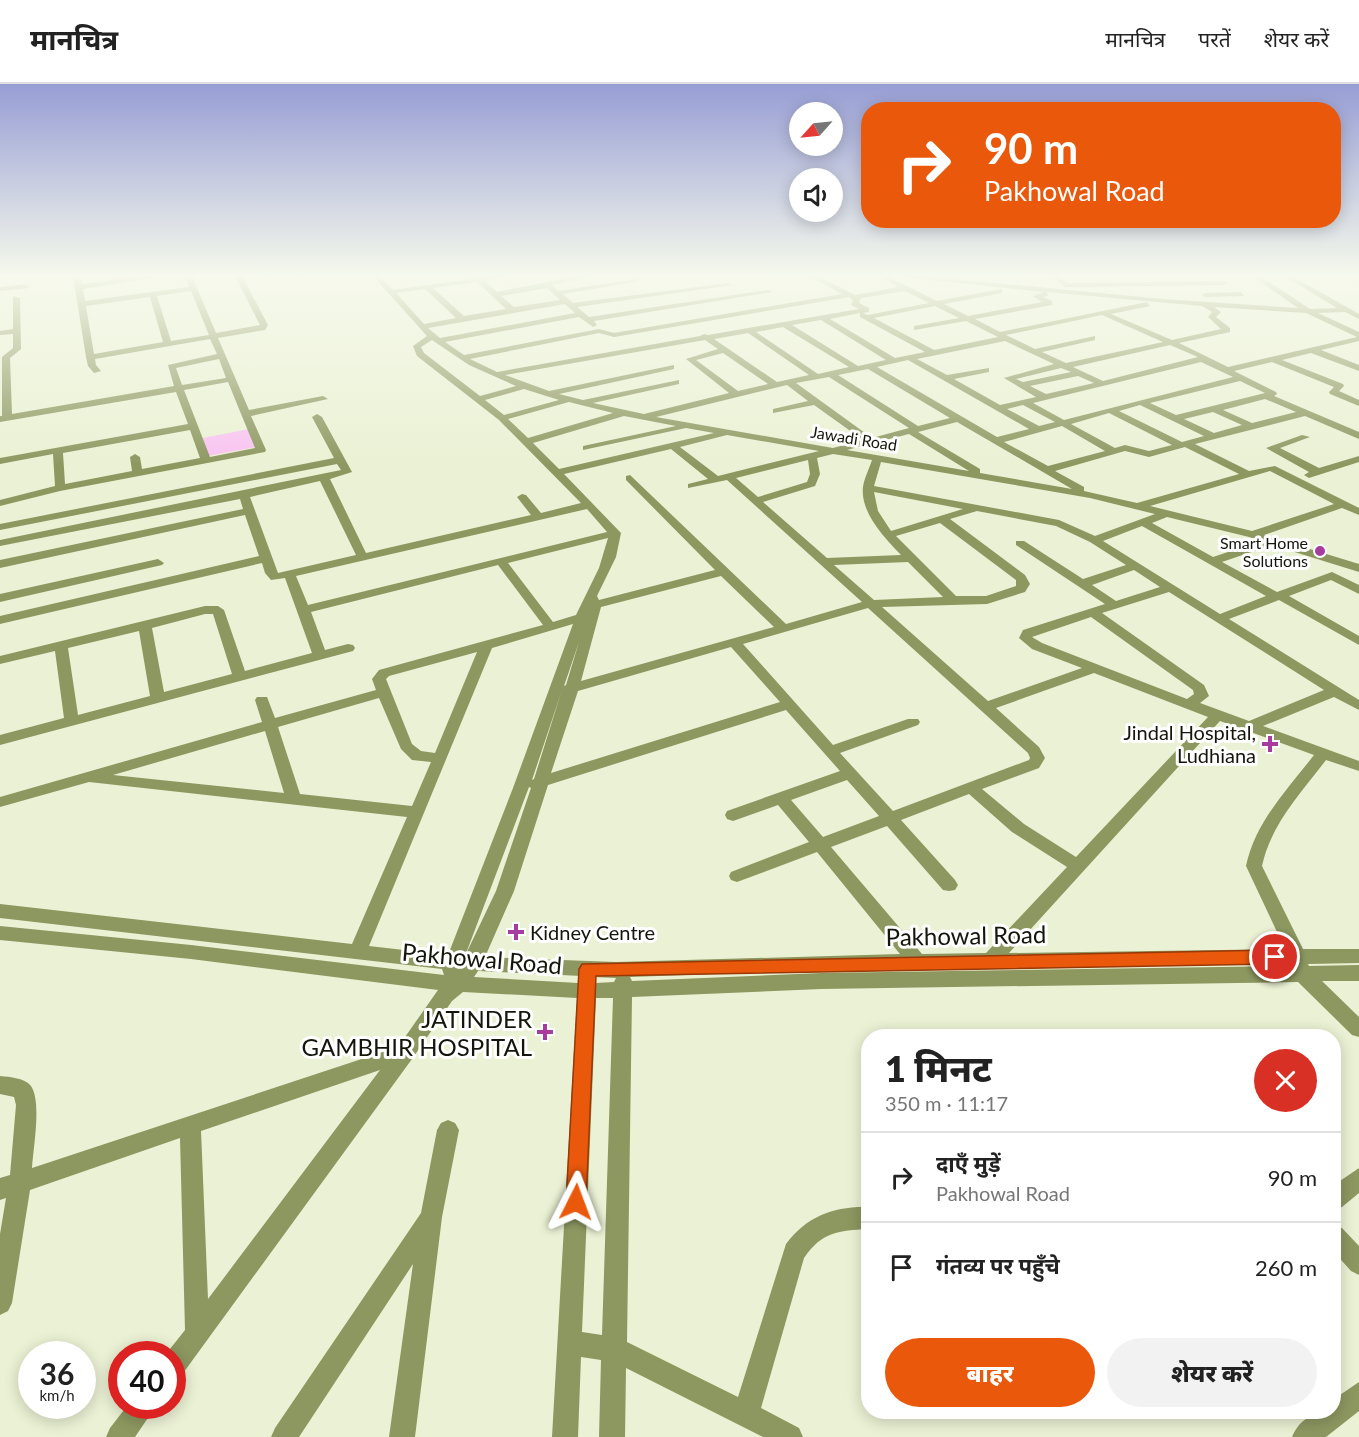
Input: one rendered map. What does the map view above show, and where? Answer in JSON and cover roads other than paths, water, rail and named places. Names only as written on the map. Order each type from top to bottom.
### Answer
[{"type":"street","points":[[16,339],[17,349],[6,357],[3,418],[233,379]]},
{"type":"street","points":[[87,339],[92,366],[97,370]]},
{"type":"street","points":[[167,339],[168,344]]},
{"type":"street","points":[[90,357],[204,339]]},
{"type":"street","points":[[213,339],[233,379],[245,414],[266,461]]},
{"type":"street","points":[[436,339],[417,346],[420,354],[502,418],[615,533],[614,545],[553,694],[464,963]]},
{"type":"street","name":"Jawadi Road","points":[[436,339],[462,358],[497,374],[624,414],[1090,495],[1253,535],[1357,567]]},
{"type":"street","points":[[462,358],[558,339]]},
{"type":"street","points":[[497,374],[708,339]]},
{"type":"street","points":[[709,339],[775,385]]},
{"type":"street","points":[[762,339],[816,376]]},
{"type":"street","points":[[809,339],[856,368]]},
{"type":"street","points":[[858,339],[892,360]]},
{"type":"street","points":[[907,339],[931,352]]},
{"type":"street","points":[[641,417],[788,382],[989,339]]},
{"type":"street","points":[[1010,339],[1102,384]]},
{"type":"street","points":[[1035,351],[1087,339]]},
{"type":"street","points":[[999,408],[1208,357],[1164,339]]},
{"type":"street","points":[[1046,398],[1008,378],[1184,339]]},
{"type":"street","points":[[1202,359],[1228,370],[1341,343],[1348,339]]},
{"type":"street","points":[[1341,343],[1359,349]]},
{"type":"street","points":[[724,350],[690,359],[736,394]]},
{"type":"street","points":[[1312,350],[1359,368]]},
{"type":"street","points":[[206,460],[172,365],[221,356]]},
{"type":"street","points":[[908,357],[1038,430]]},
{"type":"street","points":[[1273,359],[1340,386],[1333,392],[1359,403]]},
{"type":"street","points":[[868,365],[1090,495]]},
{"type":"street","points":[[552,393],[671,367]]},
{"type":"street","points":[[947,378],[986,370]]},
{"type":"street","points":[[1176,418],[1273,394],[1226,371],[1228,370]]},
{"type":"street","points":[[830,373],[984,476]]},
{"type":"street","points":[[1023,385],[1080,373]]},
{"type":"street","points":[[995,441],[1240,378]]},
{"type":"street","points":[[583,402],[676,382]]},
{"type":"street","points":[[788,382],[896,460]]},
{"type":"street","points":[[480,399],[527,385]]},
{"type":"street","points":[[1266,396],[1359,436]]},
{"type":"street","points":[[245,414],[323,399]]},
{"type":"street","points":[[502,418],[571,399]]},
{"type":"street","points":[[776,411],[816,402]]},
{"type":"street","points":[[1024,402],[1113,451]]},
{"type":"street","points":[[1141,402],[1214,437]]},
{"type":"street","points":[[1214,409],[1251,426]]},
{"type":"street","points":[[1110,410],[1247,474]]},
{"type":"street","points":[[1046,470],[1128,447],[1147,455],[1306,413]]},
{"type":"street","points":[[526,442],[624,414]]},
{"type":"street","points":[[0,543],[244,495],[347,472],[317,417]]},
{"type":"street","points":[[692,486],[958,419]]},
{"type":"street","points":[[0,461],[194,426]]},
{"type":"street","points":[[586,448],[690,426]]},
{"type":"street","points":[[556,473],[729,433]]},
{"type":"street","points":[[1305,438],[1271,448],[1318,472]]},
{"type":"street","points":[[619,441],[633,456]]},
{"type":"street","points":[[673,446],[756,501],[1034,750],[1038,758],[1034,764],[737,876]]},
{"type":"street","points":[[58,450],[60,488]]},
{"type":"street","points":[[756,501],[811,484],[816,473],[811,455]]},
{"type":"street","points":[[135,457],[137,474]]},
{"type":"street","points":[[878,457],[868,488],[873,511],[888,536],[953,600]]},
{"type":"street","points":[[1294,479],[1359,459]]},
{"type":"street","points":[[0,503],[60,488],[206,460],[341,460]]},
{"type":"street","points":[[0,527],[266,461]]},
{"type":"street","points":[[1140,506],[1270,468],[1359,512]]},
{"type":"street","points":[[324,478],[363,558]]},
{"type":"street","points":[[630,478],[723,572],[783,628]]},
{"type":"street","points":[[868,488],[1065,525],[1094,540],[1218,620],[1359,706]]},
{"type":"street","points":[[244,495],[273,576],[290,575],[589,505]]},
{"type":"street","points":[[522,497],[539,517]]},
{"type":"street","points":[[1253,535],[1343,504]]},
{"type":"street","points":[[888,536],[945,520],[976,508]]},
{"type":"street","points":[[0,564],[249,510]]},
{"type":"street","points":[[1094,540],[1168,513]]},
{"type":"street","points":[[553,694],[870,604],[987,600],[1021,589],[1024,584],[1021,578],[945,520]]},
{"type":"street","points":[[1143,522],[1359,642]]},
{"type":"street","points":[[304,610],[615,533]]},
{"type":"street","points":[[1212,561],[1272,541]]},
{"type":"street","points":[[1020,543],[1114,605]]},
{"type":"street","points":[[0,621],[267,558]]},
{"type":"street","points":[[824,562],[911,558]]},
{"type":"street","points":[[501,561],[550,626]]},
{"type":"street","points":[[0,598],[158,563]]},
{"type":"street","points":[[1082,584],[1135,566]]},
{"type":"street","points":[[1218,620],[1357,567]]},
{"type":"street","points":[[440,758],[417,756],[406,746],[379,680],[384,673],[550,626],[589,608],[723,572]]},
{"type":"street","points":[[290,575],[320,656]]},
{"type":"street","points":[[1332,576],[1359,590]]},
{"type":"street","points":[[1169,588],[1028,633],[1024,638],[1030,644],[1359,766]]},
{"type":"street","points":[[186,1350],[405,1053],[450,987],[505,891],[572,688],[589,608]]},
{"type":"street","points":[[0,660],[205,610],[218,610],[240,677]]},
{"type":"street","points":[[1092,612],[1199,688],[1202,696],[1188,704]]},
{"type":"street","points":[[145,626],[158,699]]},
{"type":"street","points":[[734,642],[950,885]]},
{"type":"street","points":[[357,953],[486,645]]},
{"type":"street","points":[[61,646],[72,722]]},
{"type":"street","points":[[0,741],[348,648]]},
{"type":"street","points":[[985,707],[1095,668]]},
{"type":"street","points":[[0,802],[384,692]]},
{"type":"street","points":[[1250,726],[1333,692]]},
{"type":"street","points":[[262,700],[294,799]]},
{"type":"street","points":[[521,788],[789,704]]},
{"type":"street","points":[[991,960],[1217,715]]},
{"type":"street","points":[[830,750],[913,722]]},
{"type":"street","points":[[1323,753],[1255,850],[1254,866],[1299,965],[1359,1029]]},
{"type":"street","points":[[733,815],[850,773]]},
{"type":"street","points":[[85,777],[416,812]]},
{"type":"street","points":[[971,788],[1018,828],[1078,866]]},
{"type":"street","points":[[781,798],[917,961]]},
{"type":"street","name":"Pakhowal Road","points":[[0,911],[357,953],[464,963],[588,969],[624,980],[821,981],[1299,965],[1359,956]]},
{"type":"street","name":"Pakhowal Road","points":[[0,933],[191,952],[450,987],[587,992],[624,980],[917,961],[1299,965],[1359,973]]},
{"type":"street","points":[[565,1437],[588,969]]},
{"type":"street","points":[[612,1437],[624,980]]},
{"type":"street","points":[[10,1186],[405,1053]]},
{"type":"street","points":[[0,1085],[13,1086],[23,1092],[26,1105],[10,1186],[0,1303]]},
{"type":"street","points":[[190,1125],[197,1336]]},
{"type":"street","points":[[402,1437],[431,1217],[448,1130]]},
{"type":"street","points":[[1341,1193],[1359,1179]]},
{"type":"street","points":[[284,1437],[431,1217]]},
{"type":"street","points":[[746,1414],[794,1252],[805,1236],[821,1225],[841,1218],[861,1218]]},
{"type":"street","points":[[1341,1244],[1359,1263]]},
{"type":"street","points":[[569,1343],[614,1349],[790,1437]]},
{"type":"street","points":[[1341,1409],[1359,1395]]},
{"type":"street","points":[[119,1437],[133,1419]]},
{"type":"street","points":[[1305,1437],[1328,1419]]},
{"type":"place","name":"Smart Home Solutions","points":[[1320,551]]},
{"type":"place","name":"Jindal Hospital, Ludhiana","points":[[1270,744]]},
{"type":"place","name":"Kidney Centre","points":[[516,932]]},
{"type":"place","name":"JATINDER GAMBHIR HOSPITAL","points":[[545,1032]]}]
